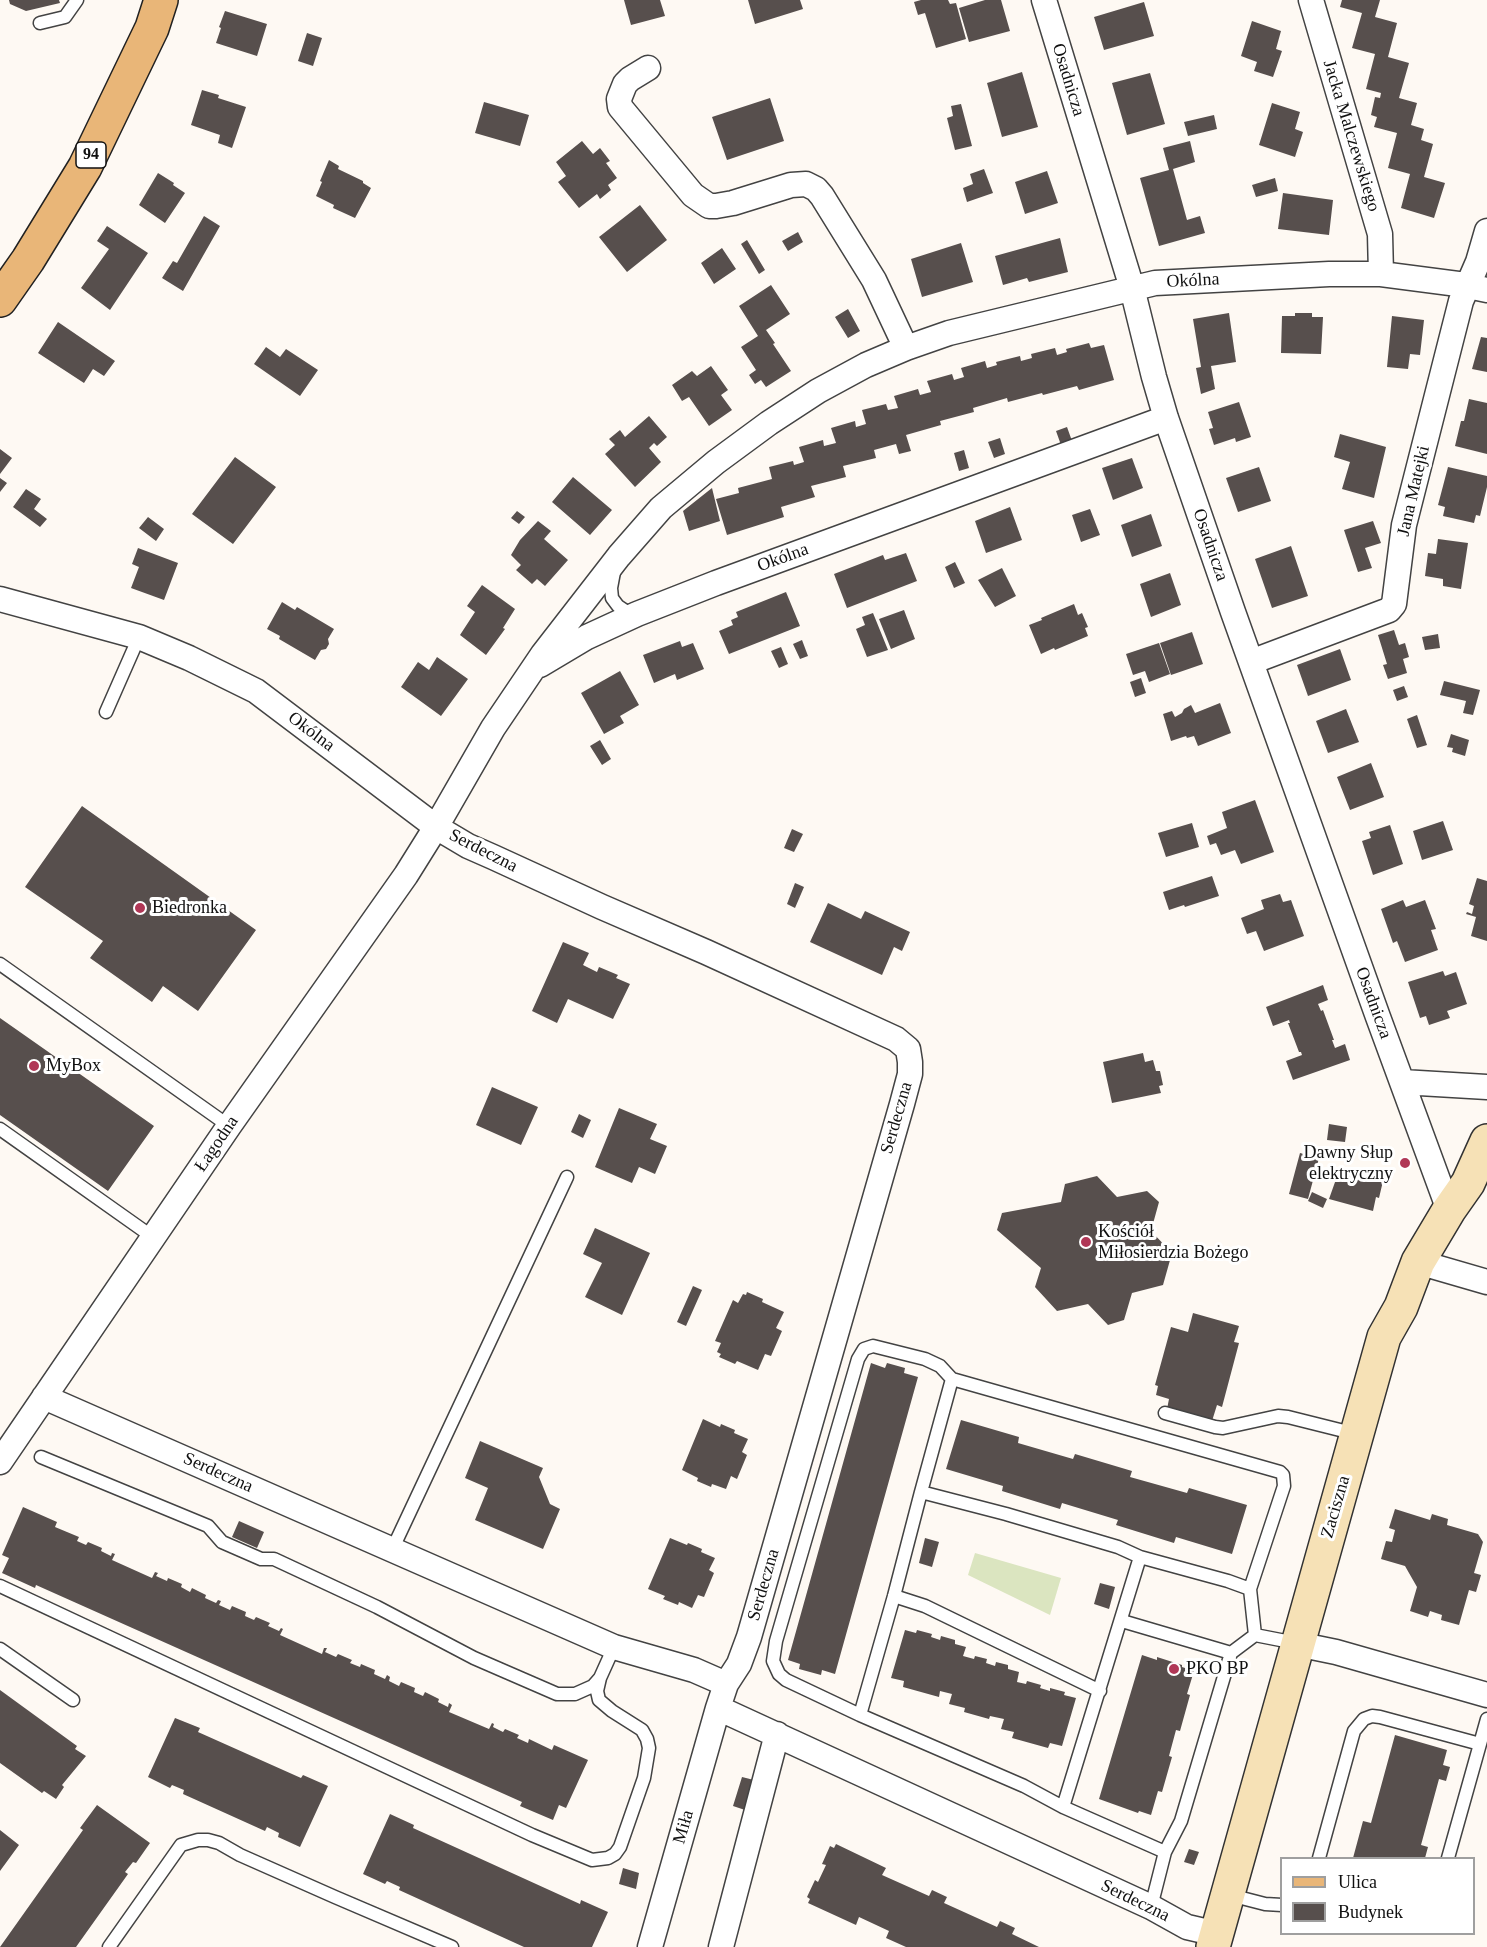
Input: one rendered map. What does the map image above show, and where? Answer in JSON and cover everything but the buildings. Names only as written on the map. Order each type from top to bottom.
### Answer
[{"type":"main road","name":"94","points":[[0,300],[28,260],[85,167],[152,28],[161,0]]},
{"type":"street","name":"Osadnicza","points":[[1044,0],[1132,288],[1166,417],[1251,662],[1402,1082]]},
{"type":"street","name":"Jacka Malczewskiego","points":[[1311,0],[1380,234],[1381,274]]},
{"type":"street","points":[[648,68],[625,84],[619,99],[620,107],[693,195],[709,206],[716,206],[791,185],[806,184],[816,189],[874,280],[906,348]]},
{"type":"street","name":"Jana Matejki","points":[[1251,662],[1389,610],[1394,604],[1404,525],[1461,301],[1477,288],[1478,262],[1487,231]]},
{"type":"street","name":"Okólna","points":[[0,598],[139,637],[189,658],[256,691],[436,827],[493,728],[543,654],[619,556],[661,508],[716,462],[769,423],[827,386],[866,365],[906,348],[981,324],[1166,282],[1329,274],[1381,274],[1477,288]]},
{"type":"street","name":"Okólna","points":[[533,669],[587,637],[637,614],[1166,417]]},
{"type":"street","name":"Łagodna","points":[[0,1462],[229,1126],[406,876],[436,827]]},
{"type":"street","name":"Serdeczna","points":[[436,827],[493,857],[873,1028],[896,1039],[908,1049],[910,1074],[902,1104],[749,1637],[739,1664],[726,1684],[718,1707],[1151,1907],[1215,1940]]},
{"type":"street","points":[[1449,1210],[1402,1082],[1487,1087]]},
{"type":"street","name":"Zaciszna","points":[[1215,1940],[1384,1337],[1401,1307],[1418,1262],[1468,1183],[1487,1142]]},
{"type":"street","points":[[1418,1262],[1487,1282]]},
{"type":"street","name":"Serdeczna","points":[[44,1397],[614,1647],[693,1670],[726,1684]]},
{"type":"street","points":[[1297,1644],[1336,1652],[1487,1695]]},
{"type":"street","name":"Miła","points":[[650,1947],[718,1707]]},
{"type":"street","points":[[721,1947],[777,1734]]},
{"type":"lane","points":[[40,23],[66,17],[77,0]]},
{"type":"lane","name":"Okólna","points":[[619,556],[613,575],[612,598],[627,612],[637,614]]},
{"type":"lane","points":[[106,712],[139,637]]},
{"type":"lane","points":[[0,964],[229,1126]]},
{"type":"lane","points":[[0,1129],[154,1238]]},
{"type":"lane","points":[[392,1550],[567,1177]]},
{"type":"lane","points":[[1165,1852],[1063,1807],[1024,1786],[860,1715],[796,1685],[779,1674],[773,1661],[776,1641],[856,1367],[864,1349],[873,1346],[925,1359],[940,1366],[952,1379],[1280,1472],[1283,1475],[1284,1486],[1250,1589],[1255,1635]]},
{"type":"lane","points":[[860,1715],[952,1379]]},
{"type":"lane","points":[[1165,1413],[1223,1428],[1278,1416],[1288,1417],[1356,1434]]},
{"type":"lane","points":[[41,1457],[208,1526],[222,1542],[261,1559],[274,1559],[377,1607],[474,1658],[556,1694],[575,1694],[593,1686],[600,1678]]},
{"type":"lane","points":[[921,1492],[1118,1547],[1140,1557],[1250,1589]]},
{"type":"lane","points":[[1063,1807],[1140,1557]]},
{"type":"lane","points":[[0,1586],[532,1835],[592,1860],[608,1858],[620,1847],[644,1778],[649,1748],[642,1730],[599,1700],[597,1691],[600,1678],[614,1647]]},
{"type":"lane","points":[[894,1596],[925,1606],[1100,1691]]},
{"type":"lane","points":[[1122,1621],[1232,1653]]},
{"type":"lane","points":[[1255,1635],[1297,1644]]},
{"type":"lane","points":[[1151,1907],[1165,1852],[1181,1821],[1232,1653],[1255,1635]]},
{"type":"lane","points":[[0,1649],[73,1700]]},
{"type":"lane","points":[[1319,1857],[1354,1731],[1364,1719],[1380,1716],[1480,1744]]},
{"type":"lane","points":[[1448,1857],[1487,1719]]},
{"type":"lane","points":[[109,1947],[182,1845],[198,1840],[208,1840],[452,1947]]},
{"type":"lane","points":[[1228,1894],[1265,1904],[1280,1905]]},
{"type":"green space","points":[[975,1553],[1061,1578],[1050,1615],[968,1575]]},
{"type":"place","name":"Biedronka","points":[[140,908]]},
{"type":"place","name":"MyBox","points":[[34,1066]]},
{"type":"place","name":"Dawny Słup elektryczny","points":[[1405,1163]]},
{"type":"place","name":"Kościół Miłosierdzia Bożego","points":[[1086,1242]]},
{"type":"place","name":"PKO BP","points":[[1174,1669]]}]
